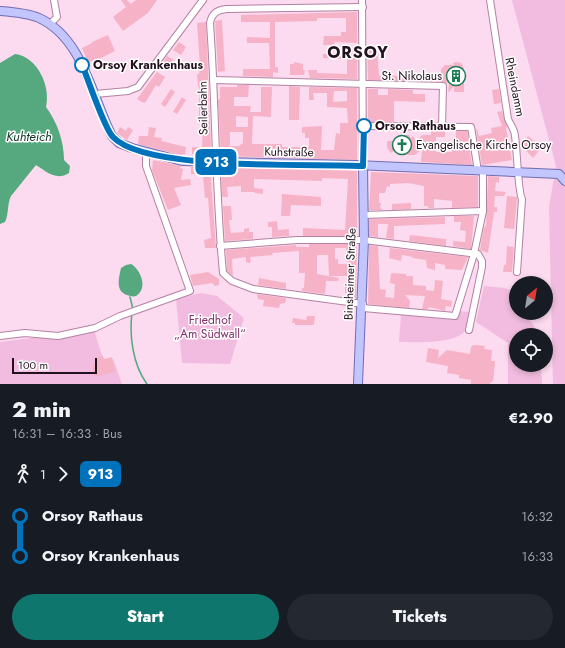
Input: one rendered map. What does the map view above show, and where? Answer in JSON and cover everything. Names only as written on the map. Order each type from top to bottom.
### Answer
[{"type":"main road","name":"Kuhstraße","points":[[0,11],[34,16],[50,24],[62,34],[72,48],[90,82],[112,136],[119,143],[146,153],[182,161],[363,166],[559,174],[565,181]]},
{"type":"main road","name":"Binsheimer Straße","points":[[358,384],[363,306],[363,166]]},
{"type":"street","points":[[50,24],[57,17],[54,0]]},
{"type":"street","points":[[94,94],[128,91],[138,86],[203,0]]},
{"type":"street","points":[[362,0],[362,85],[364,126],[363,166]]},
{"type":"street","name":"Rheindamm","points":[[490,0],[508,119],[515,134],[519,173],[519,195],[522,199],[518,272]]},
{"type":"street","name":"Seilerbahn","points":[[363,7],[226,9],[215,12],[210,23],[214,80],[215,162],[223,273],[232,281],[253,289],[363,306]]},
{"type":"street","points":[[214,80],[443,86],[442,127]]},
{"type":"street","points":[[363,306],[455,316],[474,254],[483,210],[481,172],[471,127],[364,126]]},
{"type":"street","points":[[0,336],[25,333],[58,336],[95,328],[132,312],[190,291],[146,166],[146,153]]},
{"type":"street","points":[[363,216],[483,210]]},
{"type":"street","points":[[220,246],[297,240],[364,240],[478,254],[482,261],[469,330]]},
{"type":"green space","points":[[512,0],[565,0],[565,384],[553,384],[553,328],[552,328],[552,320],[553,320],[553,276],[551,276],[549,207],[556,166]]},
{"type":"green space","points":[[484,286],[505,288],[509,290],[509,320],[530,320],[535,328],[509,328],[509,372],[541,372],[542,384],[508,384],[508,343],[476,322]]},
{"type":"green space","name":"Friedhof „Am Südwall“","points":[[201,293],[217,296],[244,318],[230,364],[182,363],[176,299]]},
{"type":"green space","points":[[458,311],[471,312],[467,328],[455,337],[446,340],[426,342],[399,342],[401,314],[455,318]]},
{"type":"green space","points":[[94,330],[103,359],[113,359],[122,384],[0,384],[0,342]]},
{"type":"water","name":"Kuhteich","points":[[15,54],[23,56],[30,61],[41,74],[46,91],[46,107],[59,132],[63,146],[64,160],[70,166],[69,173],[56,176],[48,173],[36,165],[11,196],[5,222],[0,224],[0,63]]},
{"type":"water","points":[[131,264],[140,274],[143,284],[140,293],[136,296],[123,293],[119,287],[121,268]]},
{"type":"building","points":[[121,0],[127,0],[131,4],[136,0],[157,0],[148,13],[123,31],[113,17],[126,7]]},
{"type":"building","points":[[357,12],[357,43],[335,42],[334,45],[323,45],[324,36],[341,36],[341,32],[346,32],[346,18],[317,18],[317,21],[275,22],[275,67],[278,67],[278,73],[273,72],[273,77],[243,76],[243,69],[270,69],[269,43],[247,43],[247,37],[270,38],[270,22],[241,22],[241,15]]},
{"type":"building","points":[[222,20],[225,71],[218,72],[215,21]]},
{"type":"building","points":[[206,22],[211,148],[210,146],[210,156],[192,154],[192,147],[202,147],[203,117],[199,117],[199,87],[197,74],[199,74],[200,65],[197,23]]},
{"type":"building","points":[[108,35],[115,51],[99,59],[88,62],[82,48]]},
{"type":"building","points":[[179,42],[186,47],[181,55],[173,50]]},
{"type":"building","points":[[377,46],[379,76],[441,75],[441,69],[445,65],[454,65],[453,63],[456,62],[461,63],[464,68],[464,92],[454,92],[454,86],[448,93],[449,83],[443,82],[368,80],[367,47]]},
{"type":"building","points":[[323,54],[357,54],[357,79],[310,78],[308,70],[317,70],[317,73],[347,74],[347,59],[323,58]]},
{"type":"building","points":[[167,56],[174,60],[168,69],[161,65]]},
{"type":"building","points":[[294,62],[303,64],[303,70],[305,70],[304,75],[290,75],[290,64],[294,64]]},
{"type":"building","points":[[157,72],[165,77],[159,87],[156,85],[145,103],[137,99]]},
{"type":"building","points":[[237,85],[249,85],[248,97],[234,97],[234,106],[251,106],[250,112],[261,112],[261,87],[272,87],[271,117],[253,116],[252,144],[282,144],[282,147],[309,147],[309,138],[305,138],[305,133],[302,133],[302,127],[322,126],[321,150],[334,150],[336,133],[340,134],[340,123],[348,123],[347,108],[327,107],[327,93],[313,93],[314,100],[309,100],[309,87],[357,88],[357,160],[221,156],[218,100],[220,99],[220,87],[237,87]],"holes":[[[334,91],[347,91],[347,101],[333,102]],[[236,116],[248,117],[248,127],[236,127]],[[230,132],[243,132],[243,143],[239,146],[230,146]]]},
{"type":"building","points":[[289,86],[300,87],[299,120],[289,120]]},
{"type":"building","points":[[171,89],[175,92],[165,107],[161,104]]},
{"type":"building","points":[[368,89],[378,89],[378,95],[388,95],[388,89],[413,90],[413,94],[425,94],[425,102],[394,101],[394,122],[368,122]]},
{"type":"building","points":[[499,89],[501,103],[494,104],[492,90]]},
{"type":"building","points":[[182,97],[186,100],[177,114],[173,112]]},
{"type":"building","points":[[502,111],[507,127],[512,160],[482,165],[476,129],[479,136],[492,133],[491,128],[502,126],[497,112]]},
{"type":"building","points":[[120,127],[126,131],[128,127],[133,130],[127,140],[117,133]]},
{"type":"building","points":[[149,127],[156,128],[154,137],[162,138],[161,141],[186,147],[185,154],[180,155],[138,144],[139,136],[148,136]]},
{"type":"building","points":[[431,131],[445,131],[445,137],[436,137],[436,152],[452,152],[452,138],[456,138],[456,131],[467,131],[472,165],[421,162],[422,149],[415,155],[409,155],[397,154],[397,149],[391,153],[387,148],[387,141],[400,141],[398,135],[409,135],[411,138],[413,136],[416,141],[422,135],[431,135]]},
{"type":"building","points":[[528,136],[542,147],[533,158],[521,145]]},
{"type":"building","points":[[153,160],[181,166],[180,168],[183,169],[181,180],[190,179],[191,185],[174,188],[181,205],[168,210],[152,170]]},
{"type":"building","points":[[191,167],[210,167],[216,248],[205,248],[204,240],[211,238],[208,198],[205,198],[203,175],[191,174]]},
{"type":"building","points":[[221,167],[357,171],[357,236],[303,236],[303,228],[345,230],[348,179],[322,178],[322,181],[254,179],[254,188],[263,189],[263,194],[254,193],[255,192],[241,192],[241,186],[227,187],[228,197],[222,197]]},
{"type":"building","points":[[371,172],[478,176],[478,207],[452,208],[452,201],[434,199],[434,208],[428,208],[428,206],[424,206],[424,186],[408,183],[390,184],[390,187],[387,186],[385,193],[379,193],[379,203],[381,203],[380,208],[383,210],[369,210]]},
{"type":"building","points":[[488,176],[499,177],[499,183],[496,182],[495,191],[506,192],[504,196],[495,196],[494,207],[497,207],[497,212],[494,212],[488,253],[480,250],[484,227],[486,226]]},
{"type":"building","points":[[282,194],[321,197],[321,206],[291,205],[290,216],[281,216]]},
{"type":"building","points":[[507,196],[517,197],[514,229],[504,228]]},
{"type":"building","points":[[411,203],[411,209],[392,210],[392,204]]},
{"type":"building","points":[[223,206],[231,206],[232,220],[229,220],[231,233],[244,232],[244,229],[249,228],[249,232],[253,232],[253,239],[225,241]]},
{"type":"building","points":[[454,216],[474,216],[471,249],[453,246],[453,241],[465,242],[466,231],[460,230],[461,222],[454,222]]},
{"type":"building","points":[[445,217],[445,224],[394,226],[394,239],[386,238],[388,224],[378,224],[378,237],[369,236],[369,219]]},
{"type":"building","points":[[277,221],[278,230],[289,229],[289,236],[272,237],[272,227],[268,227],[268,222]]},
{"type":"building","points":[[410,235],[446,239],[446,246],[409,241]]},
{"type":"building","points":[[309,244],[357,244],[356,298],[349,298],[349,293],[345,293],[345,287],[351,287],[351,276],[329,276],[328,255],[317,255],[317,274],[339,278],[338,281],[326,281],[325,294],[302,291],[302,288],[304,288],[305,273],[299,273],[299,251],[272,253],[273,255],[250,257],[251,262],[249,263],[246,262],[246,257],[232,259],[233,276],[227,271],[226,250],[296,245],[296,247],[309,247]],"holes":[[[335,248],[346,248],[346,253],[348,253],[348,264],[338,264],[338,259],[335,259]]]},
{"type":"building","points":[[369,245],[378,246],[380,289],[386,290],[385,297],[394,298],[395,284],[390,283],[391,273],[406,274],[406,276],[413,276],[413,285],[426,286],[426,290],[434,291],[435,280],[443,281],[441,299],[452,301],[451,307],[446,306],[445,311],[429,307],[428,309],[422,309],[425,296],[405,295],[410,301],[409,308],[368,304]]},
{"type":"building","points":[[507,246],[514,247],[512,272],[503,272],[504,265],[506,265]]},
{"type":"building","points":[[390,248],[468,257],[462,270],[445,269],[445,265],[435,263],[435,270],[427,268],[426,260],[402,255],[401,261],[389,258]]},
{"type":"building","points":[[208,272],[219,279],[219,285],[215,286],[212,283],[193,286],[190,275]]},
{"type":"building","points":[[259,278],[286,283],[286,289],[258,285]]},
{"type":"building","points":[[257,294],[286,299],[285,303],[280,304],[279,308],[263,306],[264,300],[258,299]]},
{"type":"building","points":[[307,316],[315,316],[314,325],[295,325],[295,323],[292,323],[293,318],[306,320]]},
{"type":"building","points":[[474,345],[485,346],[484,349],[492,350],[491,361],[495,361],[494,374],[493,381],[489,384],[471,384],[471,380],[459,378],[459,375],[447,373],[448,366],[426,362],[428,348],[439,350],[438,358],[447,350],[470,354],[471,347]]},
{"type":"building","points":[[103,356],[104,359],[112,357],[115,372],[95,377],[92,365],[98,364],[97,358]]},
{"type":"waterway","points":[[130,297],[133,309]]},
{"type":"waterway","points":[[132,313],[131,331],[133,350],[138,368],[147,384]]},
{"type":"bus line","name":"913","points":[[82,65],[107,126],[112,136],[119,143],[146,153],[182,161],[363,166],[364,126]]},
{"type":"place","name":"Orsoy Krankenhaus","points":[[82,65]]},
{"type":"place","name":"St. Nikolaus","points":[[456,76]]},
{"type":"place","name":"Orsoy Rathaus","points":[[364,126]]},
{"type":"place","name":"Evangelische Kirche Orsoy","points":[[402,145]]},
{"type":"district","name":"ORSOY","points":[[358,52]]}]
